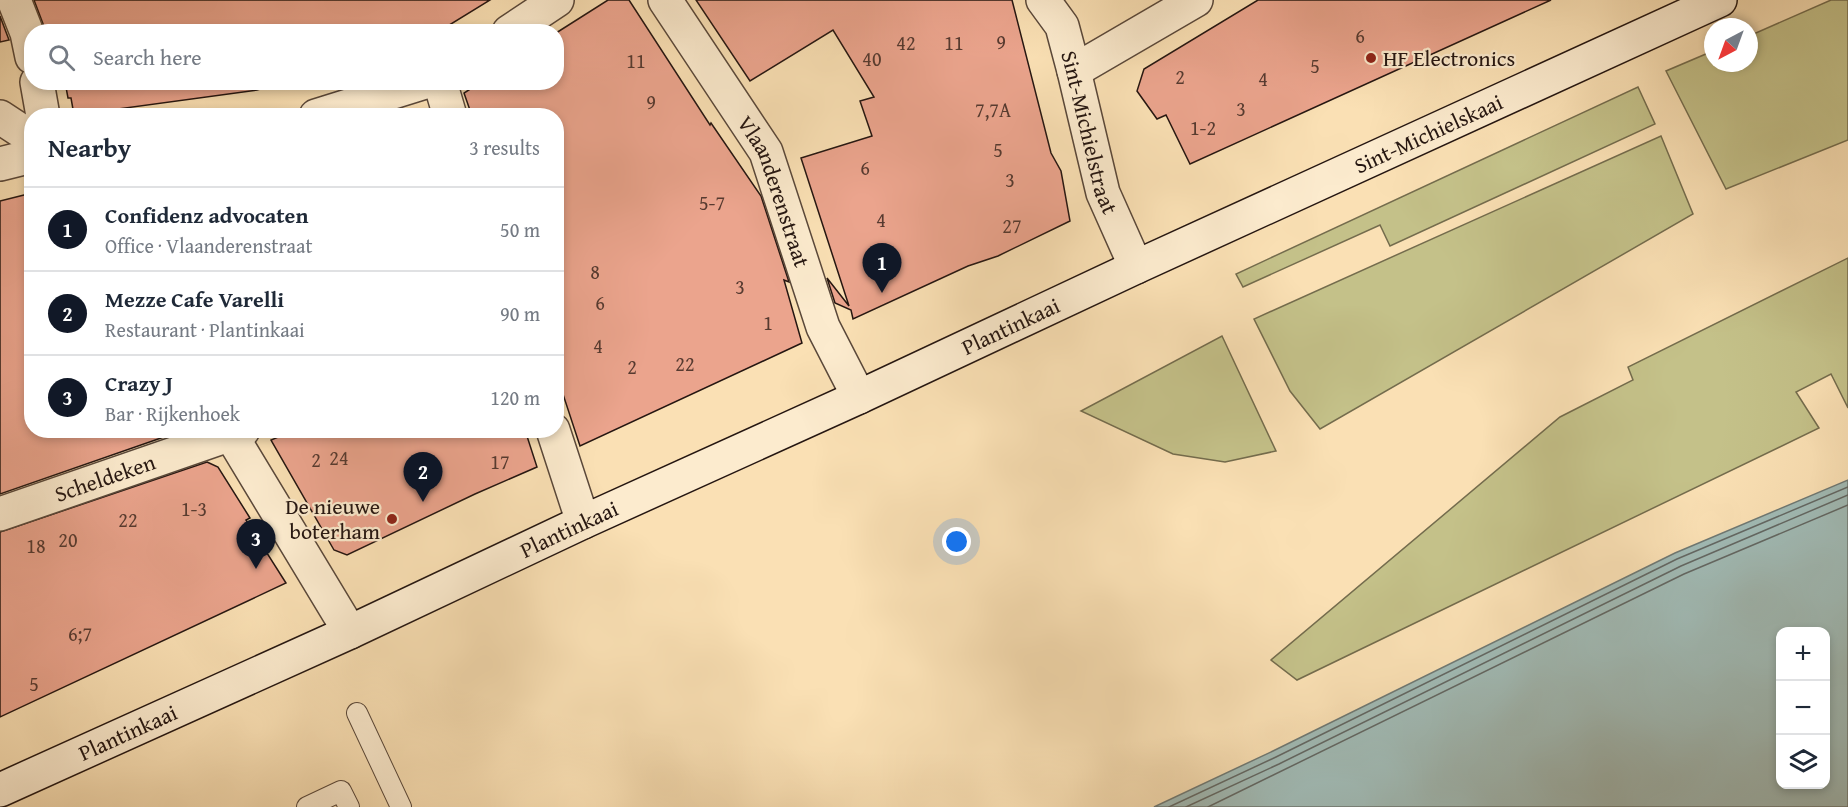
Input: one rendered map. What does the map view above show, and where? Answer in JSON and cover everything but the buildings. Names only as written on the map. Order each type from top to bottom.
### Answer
[{"type":"street","points":[[14,0],[24,25]]},
{"type":"street","points":[[521,24],[557,0]]},
{"type":"street","name":"Vlaanderenstraat","points":[[665,0],[766,152],[823,327],[859,397]]},
{"type":"street","name":"Sint-Michielstraat","points":[[1043,0],[1062,26],[1103,193],[1136,267]]},
{"type":"street","points":[[1074,71],[1196,0]]},
{"type":"street","name":"Sint-Michielskaai","points":[[1136,267],[1701,4]]},
{"type":"street","points":[[38,90],[42,108]]},
{"type":"street","points":[[342,108],[399,90]]},
{"type":"street","points":[[442,90],[448,108]]},
{"type":"street","points":[[0,117],[24,133]]},
{"type":"street","points":[[0,164],[24,158]]},
{"type":"street","name":"Plantinkaai","points":[[0,790],[350,632],[1136,267]]},
{"type":"street","name":"Scheldeken","points":[[0,514],[217,438]]},
{"type":"street","points":[[237,438],[350,632]]},
{"type":"street","points":[[556,438],[584,522]]},
{"type":"lane","points":[[357,713],[401,807]]},
{"type":"lane","points":[[307,807],[341,791],[348,807]]},
{"type":"shaded area","points":[[1831,0],[1848,0],[1848,140],[1726,189],[1666,71],[1704,55],[1704,72],[1758,72],[1758,32]]},
{"type":"shaded area","points":[[1638,87],[1655,124],[1390,246],[1380,225],[1243,287],[1236,274]]},
{"type":"shaded area","points":[[1661,136],[1693,214],[1320,429],[1290,391],[1254,319]]},
{"type":"shaded area","points":[[1848,258],[1848,408],[1831,374],[1796,392],[1819,428],[1297,680],[1271,660],[1560,417],[1633,380],[1628,367]]},
{"type":"shaded area","points":[[1222,336],[1276,451],[1225,462],[1173,454],[1081,411]]},
{"type":"water","points":[[1848,480],[1848,807],[1154,807],[1273,751],[1675,553]]},
{"type":"place","name":"HF Electronics","points":[[1371,58]]},
{"type":"place","name":"Confidenz advocaten","points":[[882,293]]},
{"type":"place","name":"Mezze Cafe Varelli","points":[[423,502]]},
{"type":"place","name":"De nieuwe boterham","points":[[392,519]]},
{"type":"place","name":"Crazy J","points":[[256,569]]}]
